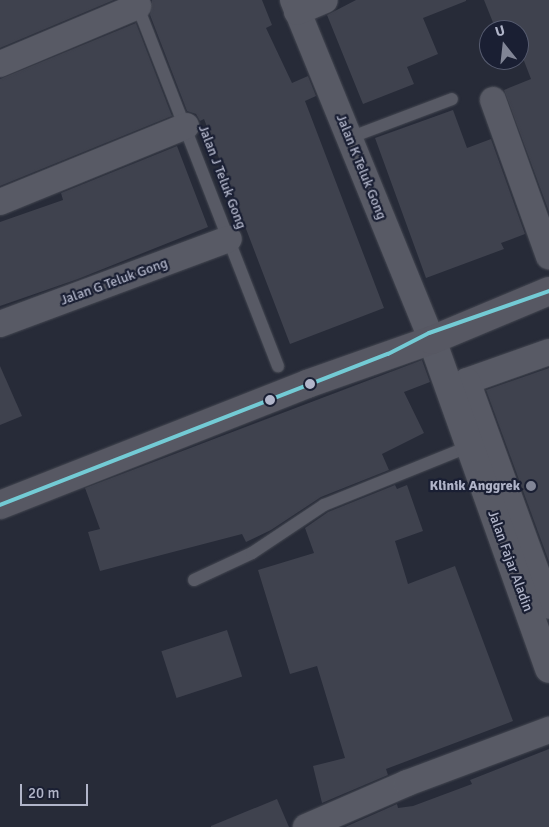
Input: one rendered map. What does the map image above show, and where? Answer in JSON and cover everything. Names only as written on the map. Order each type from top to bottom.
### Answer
[{"type":"main road","points":[[0,505],[549,291]]},
{"type":"street","points":[[295,6],[325,0]]},
{"type":"street","points":[[0,64],[137,3]]},
{"type":"street","name":"Jalan K Teluk Gong","points":[[295,6],[431,337]]},
{"type":"street","points":[[493,100],[549,256]]},
{"type":"street","points":[[0,202],[186,126]]},
{"type":"street","name":"Jalan G Teluk Gong","points":[[0,324],[229,239]]},
{"type":"street","name":"Jalan Fajar Aladin","points":[[431,337],[470,446],[543,633],[549,669]]},
{"type":"street","points":[[549,352],[467,381],[549,606]]},
{"type":"street","points":[[306,827],[407,783],[549,730]]},
{"type":"lane","name":"Jalan J Teluk Gong","points":[[137,3],[278,366]]},
{"type":"lane","points":[[349,138],[452,99]]},
{"type":"lane","points":[[194,580],[252,553],[324,505],[470,446]]},
{"type":"building","points":[[0,0],[114,0],[0,48]]},
{"type":"building","points":[[152,0],[262,0],[272,25],[266,28],[292,83],[308,76],[316,96],[305,101],[384,308],[290,344],[204,119],[200,121],[196,114],[187,111],[150,15]]},
{"type":"building","points":[[356,0],[466,1],[423,18],[438,54],[407,67],[414,84],[363,104],[327,15]]},
{"type":"building","points":[[484,0],[549,0],[549,212],[504,90],[531,79],[528,70],[529,20],[492,20]]},
{"type":"building","points":[[136,23],[172,116],[0,186],[0,79]]},
{"type":"building","points":[[453,110],[467,148],[491,139],[525,234],[501,243],[504,249],[426,278],[375,138]]},
{"type":"building","points":[[177,146],[208,227],[78,279],[0,306],[0,222],[63,200],[61,193]]},
{"type":"building","points":[[422,360],[430,382],[404,392],[424,433],[382,454],[389,470],[321,497],[271,530],[246,542],[242,534],[100,571],[88,532],[100,529],[85,488]]},
{"type":"building","points":[[0,366],[22,416],[0,425]]},
{"type":"building","points":[[549,368],[549,562],[486,390]]},
{"type":"building","points":[[395,485],[397,489],[407,485],[423,531],[395,541],[408,584],[455,566],[513,721],[386,769],[388,775],[322,803],[313,766],[345,758],[317,666],[290,674],[258,570],[314,553],[305,528],[328,512]]},
{"type":"building","points":[[227,630],[242,677],[177,698],[161,651]]},
{"type":"building","points":[[549,749],[549,827],[345,827],[397,804],[398,808],[413,806],[472,784],[470,780]]},
{"type":"building","points":[[277,799],[289,827],[211,827],[211,826]]},
{"type":"transit line","points":[[0,505],[388,354],[429,333],[549,291]]},
{"type":"place","name":"Klinik Anggrek","points":[[531,486]]}]
